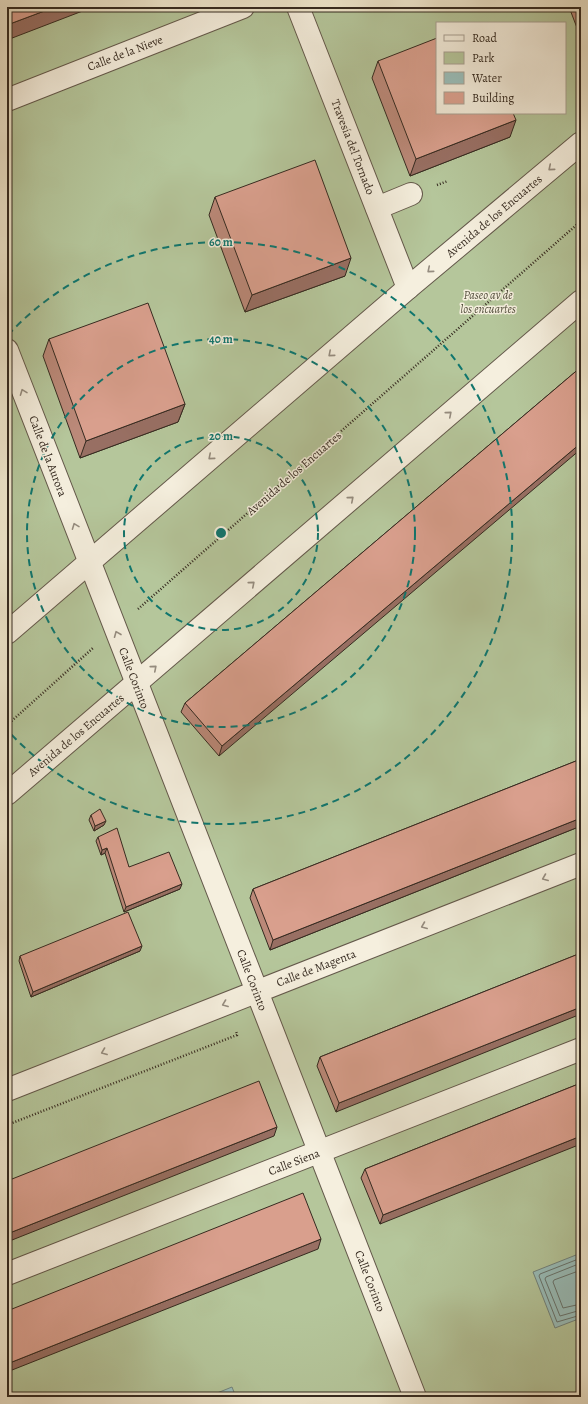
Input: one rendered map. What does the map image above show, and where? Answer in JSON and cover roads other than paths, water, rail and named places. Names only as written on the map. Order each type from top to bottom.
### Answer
[{"type":"street","name":"Calle de la Nieve","points":[[7,100],[243,7]]},
{"type":"street","name":"Travesía del Tornado","points":[[298,7],[408,288]]},
{"type":"street","name":"Avenida de los Encuartes","points":[[7,633],[408,288],[581,144]]},
{"type":"street","points":[[377,208],[411,194]]},
{"type":"street","name":"Avenida de los Encuartes","points":[[7,794],[581,301]]},
{"type":"street","name":"Calle de la Aurora","points":[[7,350],[89,563]]},
{"type":"street","name":"Calle Corinto","points":[[89,563],[415,1397]]},
{"type":"street","name":"Calle de Magenta","points":[[7,1090],[581,864]]},
{"type":"street","name":"Calle Siena","points":[[7,1274],[581,1050]]},
{"type":"water","points":[[581,1253],[581,1318],[555,1328],[533,1272]]},
{"type":"water","points":[[232,1387],[236,1397],[207,1397]]},
{"type":"park label","name":"Paseo av de los encuartes","points":[[488,302]]}]
